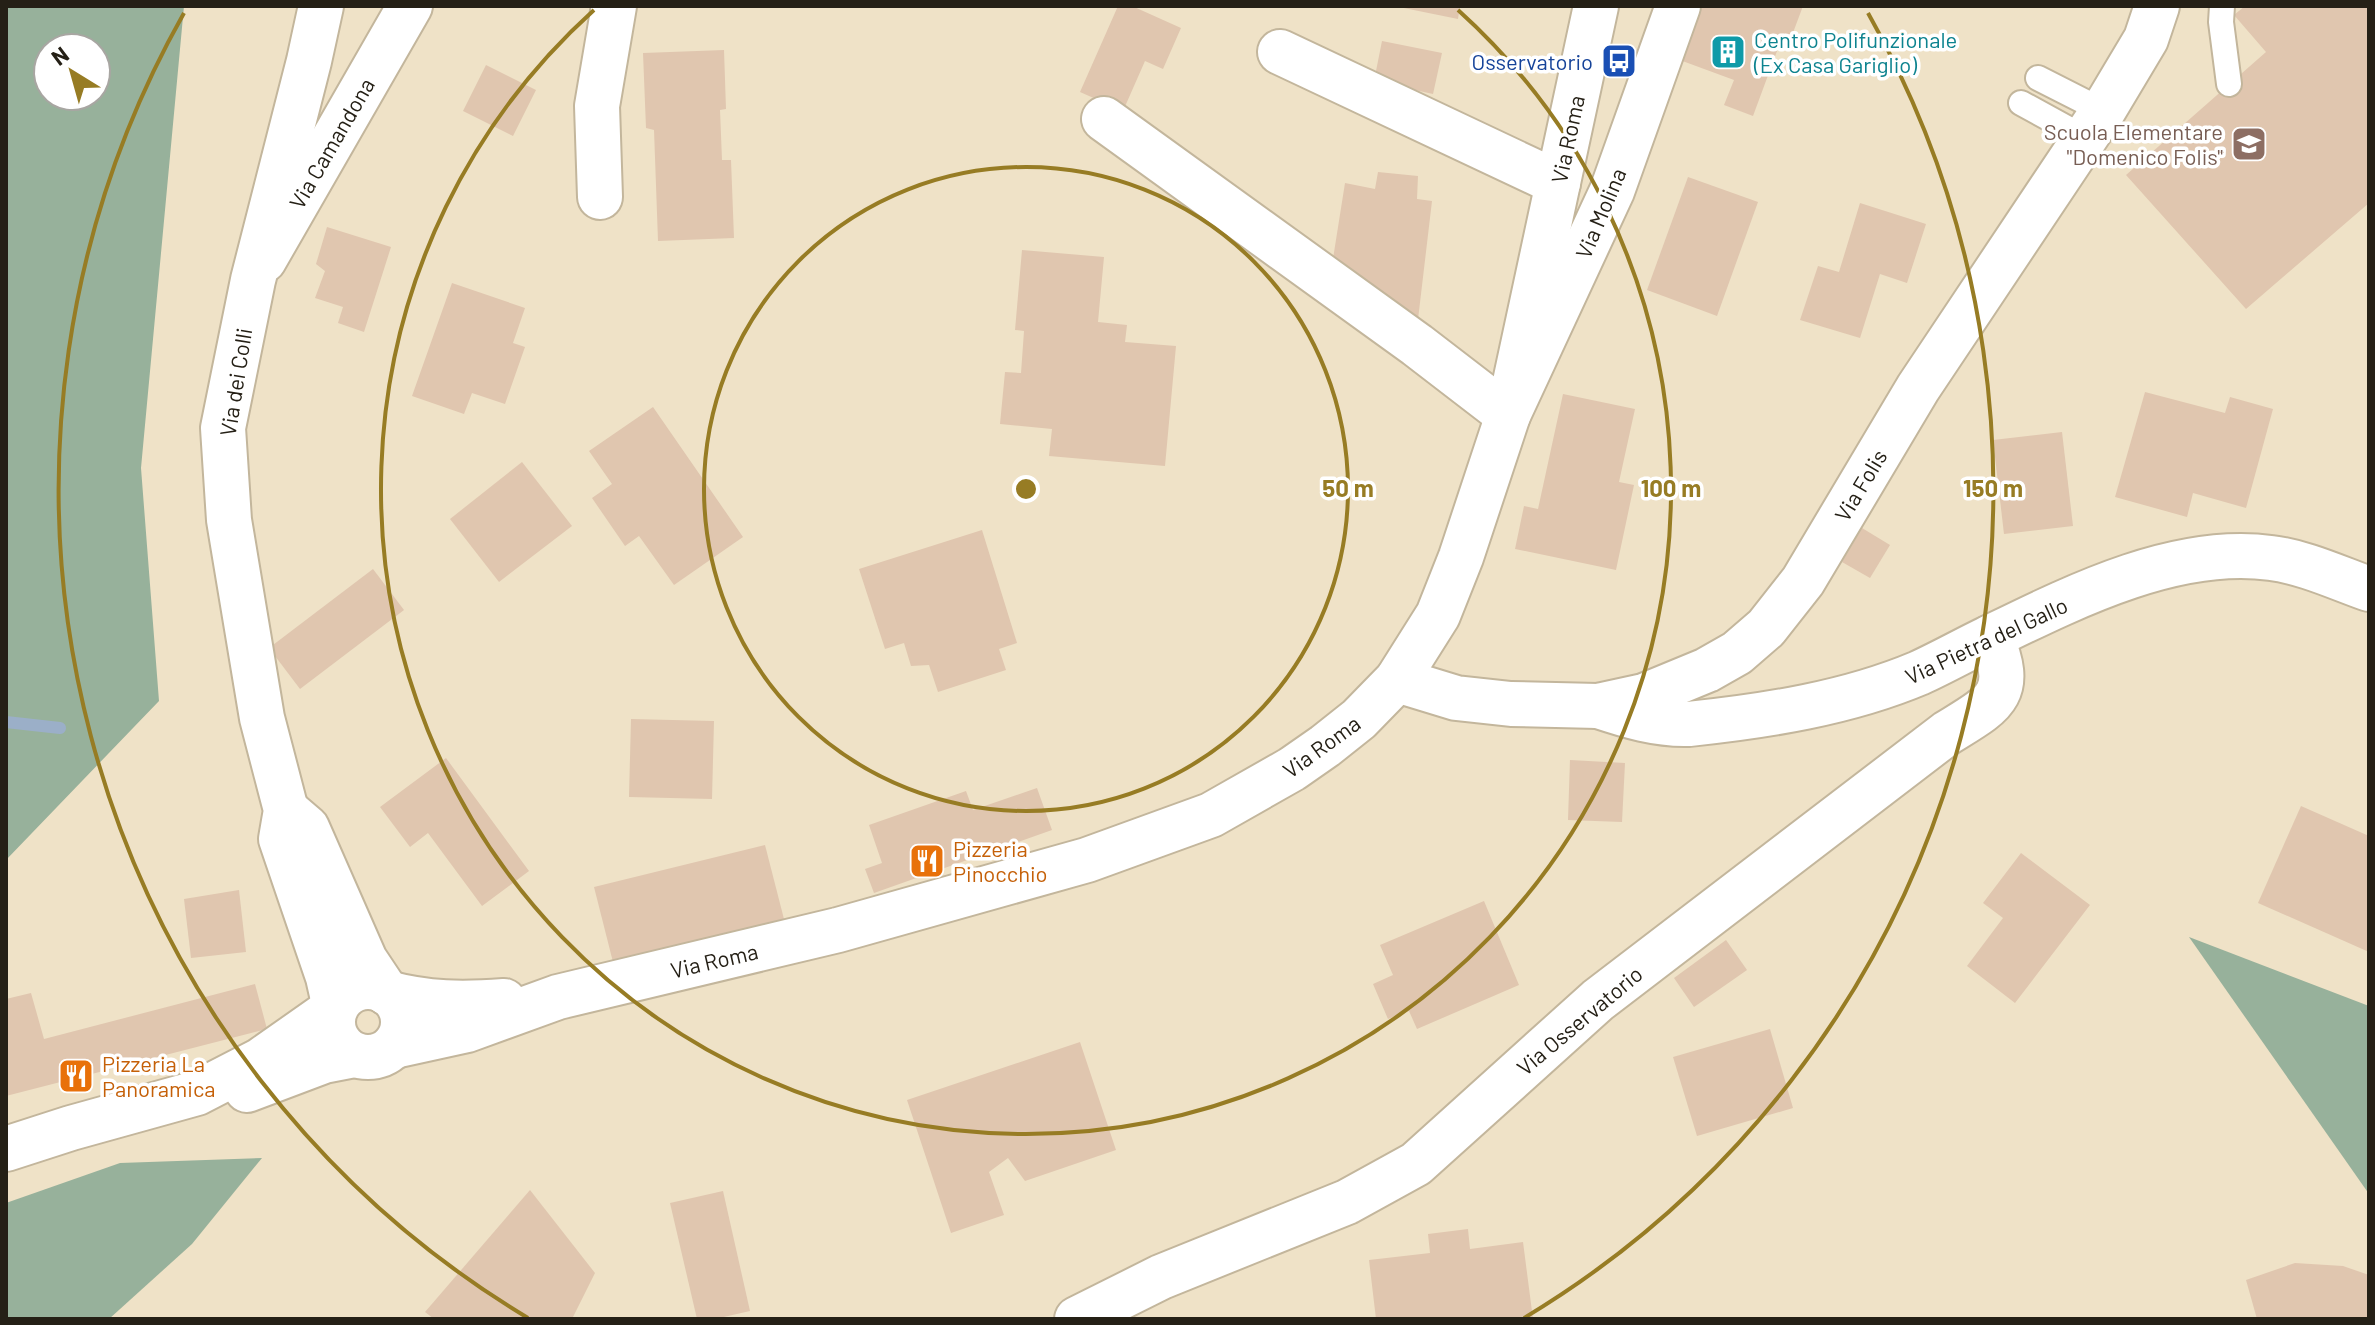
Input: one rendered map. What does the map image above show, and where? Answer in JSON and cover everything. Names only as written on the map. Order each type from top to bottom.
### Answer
[{"type":"street","name":"Via dei Colli","points":[[321,6],[253,280],[223,428],[228,505],[262,718],[286,810],[281,839],[328,977],[335,1008]]},
{"type":"street","name":"Via Camandona","points":[[253,280],[410,6]]},
{"type":"street","points":[[600,197],[597,106],[614,6]]},
{"type":"street","name":"Via Roma","points":[[197,1093],[231,1095],[324,1061],[467,1030],[558,997],[838,930],[1087,860],[1211,815],[1249,795],[1325,746],[1359,719],[1397,680],[1428,633],[1452,582],[1508,415],[1596,6]]},
{"type":"street","name":"Via Molina","points":[[1508,415],[1612,191],[1678,6]]},
{"type":"street","name":"Via Folis","points":[[1397,680],[1474,701],[1598,706],[1644,696],[1719,664],[1753,641],[1803,581],[1918,388],[2094,124],[2146,39],[2157,6]]},
{"type":"street","points":[[1280,52],[1558,183]]},
{"type":"street","points":[[1104,119],[1417,345],[1508,415]]},
{"type":"street","name":"Via Pietra del Gallo","points":[[1598,706],[1670,725],[1729,720],[1875,689],[1920,673],[2075,598],[2148,570],[2194,560],[2234,555],[2273,558],[2369,589]]},
{"type":"street","name":"Via Osservatorio","points":[[1077,1319],[1161,1277],[1347,1202],[1416,1164],[1598,1000],[1997,696],[2004,678],[2000,657],[1991,637]]},
{"type":"street","name":"Via dei Colli","points":[[286,810],[307,828],[365,960],[387,993]]},
{"type":"street","points":[[6,1149],[197,1093],[261,1060],[335,1008],[344,996],[356,989],[377,988],[395,1000],[403,1020],[401,1034],[374,1051],[343,1048],[335,1036],[332,1022],[335,1008]]},
{"type":"street","name":"Via Roma","points":[[387,993],[417,1001],[465,1004],[558,997]]},
{"type":"lane","points":[[2222,6],[2221,22],[2229,84]]},
{"type":"lane","points":[[2038,78],[2094,124]]},
{"type":"lane","points":[[2021,103],[2094,124]]},
{"type":"green space","points":[[6,6],[184,6],[141,468],[159,701],[6,860]]},
{"type":"green space","points":[[2189,937],[2369,1006],[2369,1194]]},
{"type":"green space","points":[[262,1158],[192,1244],[109,1319],[6,1319],[6,1203],[120,1163]]},
{"type":"building","points":[[1118,6],[1132,6],[1181,28],[1163,69],[1145,61],[1123,111],[1080,92]]},
{"type":"building","points":[[1394,6],[1460,6],[1458,19]]},
{"type":"building","name":"Centro Polifunzionale (Ex Casa Gariglio)","points":[[1696,6],[1803,6],[1788,46],[1780,43],[1753,116],[1724,105],[1734,80],[1677,59]]},
{"type":"building","name":"Scuola Elementare \"Domenico Folis\"","points":[[2245,6],[2369,6],[2369,203],[2246,309],[2126,175],[2266,52],[2234,15]]},
{"type":"building","points":[[1382,41],[1442,53],[1433,94],[1374,81]]},
{"type":"building","points":[[724,50],[726,109],[720,110],[722,160],[731,160],[734,238],[658,241],[654,130],[646,128],[643,53]]},
{"type":"building","points":[[486,65],[536,90],[513,136],[463,111]]},
{"type":"building","points":[[1378,172],[1418,176],[1417,199],[1432,201],[1417,328],[1332,265],[1345,183],[1375,189]]},
{"type":"building","points":[[1688,177],[1758,202],[1717,316],[1647,290]]},
{"type":"building","points":[[1860,203],[1926,224],[1907,283],[1880,274],[1860,338],[1800,320],[1818,266],[1839,272]]},
{"type":"building","points":[[327,227],[391,247],[364,332],[338,323],[343,307],[315,298],[325,271],[316,264]]},
{"type":"building","points":[[1022,250],[1104,257],[1098,322],[1127,325],[1125,342],[1176,346],[1165,466],[1049,456],[1052,429],[1000,424],[1005,372],[1021,373],[1024,331],[1015,330]]},
{"type":"building","points":[[452,283],[525,308],[513,343],[525,347],[505,404],[472,393],[464,414],[412,396]]},
{"type":"building","points":[[2145,392],[2225,413],[2230,397],[2273,409],[2246,508],[2193,493],[2187,517],[2115,497]]},
{"type":"building","points":[[1563,394],[1635,409],[1619,482],[1634,485],[1616,570],[1515,549],[1524,506],[1538,509]]},
{"type":"building","points":[[653,407],[743,537],[674,585],[639,536],[625,546],[592,498],[612,484],[589,451]]},
{"type":"building","points":[[2062,432],[2073,526],[2004,534],[1993,440]]},
{"type":"building","points":[[522,462],[572,526],[499,582],[450,519]]},
{"type":"building","points":[[1862,528],[1890,545],[1870,578],[1842,562]]},
{"type":"building","points":[[982,530],[1017,643],[999,649],[1006,670],[938,692],[929,665],[911,666],[904,643],[885,649],[859,569]]},
{"type":"building","points":[[373,569],[404,610],[300,689],[269,648]]},
{"type":"building","points":[[631,719],[714,721],[712,799],[629,797]]},
{"type":"building","points":[[446,758],[529,871],[482,906],[428,833],[410,847],[380,807]]},
{"type":"building","points":[[1570,760],[1625,763],[1622,822],[1568,820]]},
{"type":"building","points":[[1037,788],[1052,830],[874,893],[865,869],[882,863],[869,825],[966,791],[973,810]]},
{"type":"building","points":[[2301,806],[2369,836],[2369,952],[2258,903]]},
{"type":"building","points":[[765,845],[785,923],[614,966],[594,887]]},
{"type":"building","points":[[2021,853],[2090,905],[2015,1003],[1967,966],[2003,918],[1983,903]]},
{"type":"building","points":[[239,890],[246,952],[191,958],[184,899]]},
{"type":"building","points":[[1484,901],[1519,985],[1417,1029],[1409,1011],[1388,1019],[1373,984],[1393,975],[1380,945]]},
{"type":"building","points":[[1726,940],[1747,970],[1694,1007],[1674,978]]},
{"type":"building","points":[[255,984],[267,1029],[6,1096],[6,999],[31,993],[44,1039]]},
{"type":"building","points":[[1770,1029],[1793,1108],[1697,1136],[1673,1057]]},
{"type":"building","points":[[1080,1042],[1116,1150],[1025,1181],[1008,1158],[989,1172],[1004,1215],[951,1233],[907,1100]]},
{"type":"building","points":[[530,1190],[595,1273],[572,1319],[434,1319],[425,1312]]},
{"type":"building","points":[[723,1191],[750,1311],[715,1319],[697,1319],[670,1203]]},
{"type":"building","points":[[1468,1229],[1470,1249],[1523,1242],[1533,1319],[1376,1319],[1369,1260],[1430,1253],[1428,1234]]},
{"type":"building","points":[[2295,1263],[2343,1266],[2369,1275],[2369,1319],[2257,1319],[2246,1280]]},
{"type":"waterway","points":[[6,722],[60,728]]},
{"type":"place","name":"Centro Polifunzionale (Ex Casa Gariglio)","points":[[1728,52]]},
{"type":"place","name":"Osservatorio","points":[[1619,61]]},
{"type":"place","name":"Scuola Elementare \"Domenico Folis\"","points":[[2249,144]]},
{"type":"place","name":"Pizzeria Pinocchio","points":[[927,861]]},
{"type":"place","name":"Pizzeria La Panoramica","points":[[76,1076]]}]
